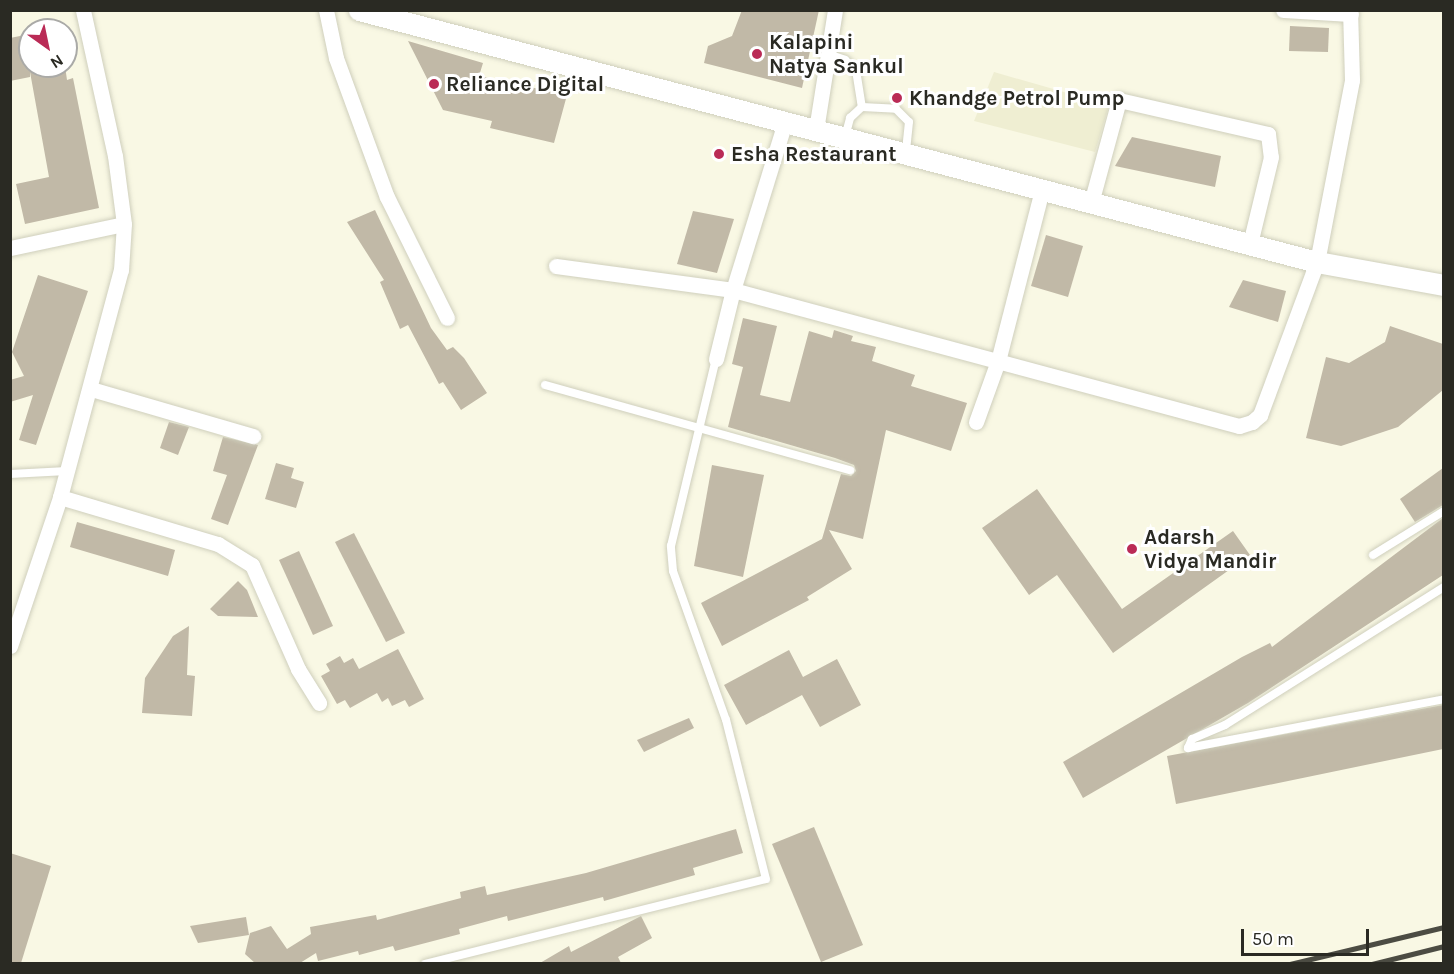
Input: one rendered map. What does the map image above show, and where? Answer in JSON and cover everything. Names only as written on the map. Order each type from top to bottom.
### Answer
[{"type":"main road","points":[[359,10],[1317,262],[1443,285]]},
{"type":"street","points":[[10,646],[60,497],[91,389],[121,270],[124,224],[115,156],[83,10]]},
{"type":"street","points":[[326,10],[336,58],[387,197],[447,318]]},
{"type":"street","points":[[816,130],[834,10]]},
{"type":"street","points":[[556,266],[733,290],[1239,426],[1246,424],[1260,415],[1317,262],[1352,80],[1350,12],[1282,10]]},
{"type":"street","points":[[1090,202],[1119,100],[1268,134],[1271,157],[1250,244]]},
{"type":"street","points":[[716,359],[733,290],[785,123]]},
{"type":"street","points":[[976,422],[998,361],[1042,190]]},
{"type":"street","points":[[10,248],[124,224]]},
{"type":"street","points":[[91,389],[253,436]]},
{"type":"street","points":[[60,497],[218,544],[252,565],[298,669],[319,703]]},
{"type":"lane","points":[[828,54],[845,60],[856,70],[862,107]]},
{"type":"lane","points":[[845,138],[850,118],[862,107],[896,109],[903,113],[910,129],[905,154]]},
{"type":"lane","points":[[425,963],[766,879],[726,720],[673,571],[671,546],[716,359]]},
{"type":"lane","points":[[545,385],[850,470]]},
{"type":"lane","points":[[10,474],[67,471]]},
{"type":"lane","points":[[1373,555],[1443,511]]},
{"type":"lane","points":[[1443,587],[1225,725],[1192,739],[1188,745],[1191,749],[1443,699]]},
{"type":"shaded area","points":[[994,72],[1109,105],[1095,152],[974,121]]},
{"type":"building","name":"Kalapini Natya Sankul","points":[[742,10],[819,10],[802,88],[704,63],[708,46],[732,36]]},
{"type":"building","points":[[1290,26],[1329,28],[1328,52],[1289,51]]},
{"type":"building","points":[[18,36],[18,78],[25,78],[10,81],[10,38]]},
{"type":"building","points":[[408,41],[483,63],[479,76],[567,95],[554,143],[490,128],[492,121],[443,110]]},
{"type":"building","points":[[31,78],[67,78],[67,80],[73,78],[99,208],[25,224],[16,184],[49,177]]},
{"type":"building","points":[[1132,137],[1221,156],[1215,187],[1115,166]]},
{"type":"building","points":[[375,210],[431,328],[447,350],[453,347],[464,358],[487,393],[461,410],[443,382],[439,384],[408,325],[400,329],[380,282],[384,280],[347,222]]},
{"type":"building","points":[[693,211],[734,219],[717,273],[677,264]]},
{"type":"building","points":[[1046,235],[1083,246],[1068,297],[1031,286]]},
{"type":"building","points":[[38,275],[88,291],[36,445],[19,440],[33,395],[10,402],[10,380],[24,376],[12,352]]},
{"type":"building","points":[[1243,280],[1286,291],[1278,322],[1229,307]]},
{"type":"building","points":[[743,318],[777,326],[760,395],[790,402],[809,331],[832,338],[834,330],[853,336],[851,341],[876,347],[872,361],[915,375],[911,386],[967,403],[951,451],[886,430],[863,539],[829,530],[852,569],[807,597],[809,600],[722,646],[701,603],[822,539],[841,474],[851,476],[856,471],[854,465],[835,458],[728,427],[743,367],[732,364]]},
{"type":"building","points":[[1390,326],[1443,344],[1443,390],[1398,427],[1341,446],[1306,438],[1326,357],[1349,363],[1385,342]]},
{"type":"building","points":[[169,422],[189,427],[178,455],[160,448]]},
{"type":"building","points":[[223,437],[258,445],[228,525],[211,519],[227,475],[213,471]]},
{"type":"building","points":[[276,463],[294,468],[291,478],[304,482],[296,508],[265,499]]},
{"type":"building","points":[[712,465],[764,475],[743,577],[694,566]]},
{"type":"building","points":[[1443,468],[1443,505],[1415,522],[1400,499]]},
{"type":"building","points":[[1037,489],[1122,609],[1233,531],[1250,555],[1113,653],[1057,575],[1029,595],[982,528]]},
{"type":"building","points":[[1443,518],[1443,575],[1248,703],[1083,798],[1063,762],[1242,657],[1270,643],[1272,647]]},
{"type":"building","points":[[77,522],[175,550],[168,576],[70,547]]},
{"type":"building","points":[[354,533],[405,633],[386,642],[335,542]]},
{"type":"building","points":[[299,551],[333,626],[313,635],[279,560]]},
{"type":"building","points":[[238,581],[247,590],[258,617],[218,616],[210,609]]},
{"type":"building","points":[[189,626],[187,675],[195,676],[192,716],[142,713],[145,678],[173,636]]},
{"type":"building","points":[[398,649],[424,699],[409,707],[405,700],[392,706],[388,698],[382,702],[377,693],[350,708],[345,700],[337,704],[321,676],[330,671],[326,664],[340,656],[344,663],[353,658],[359,669]]},
{"type":"building","points":[[789,650],[803,677],[837,659],[861,705],[820,727],[802,695],[746,725],[724,685]]},
{"type":"building","points":[[1443,705],[1443,749],[1176,804],[1167,756]]},
{"type":"building","points":[[689,718],[694,728],[644,752],[637,740]]},
{"type":"building","points":[[814,827],[863,945],[821,962],[772,844]]},
{"type":"building","points":[[736,829],[743,853],[693,868],[695,875],[604,901],[603,897],[508,921],[507,916],[459,929],[460,934],[395,951],[393,946],[359,955],[358,951],[318,961],[316,953],[300,963],[255,963],[245,954],[250,933],[271,926],[287,949],[311,934],[310,927],[376,915],[377,920],[461,898],[460,892],[485,886],[487,895],[586,873]]},
{"type":"building","points":[[10,853],[51,866],[21,963],[10,963]]},
{"type":"building","points":[[641,916],[652,938],[618,957],[621,963],[540,963],[569,946],[571,952]]},
{"type":"building","points":[[246,917],[249,935],[198,943],[190,926]]},
{"type":"railway","points":[[1290,964],[1444,927]]},
{"type":"railway","points":[[1372,964],[1444,946]]},
{"type":"place","name":"Kalapini Natya Sankul","points":[[757,54]]},
{"type":"place","name":"Reliance Digital","points":[[434,84]]},
{"type":"place","name":"Khandge Petrol Pump","points":[[897,98]]},
{"type":"place","name":"Esha Restaurant","points":[[719,154]]},
{"type":"place","name":"Adarsh Vidya Mandir","points":[[1132,549]]}]
